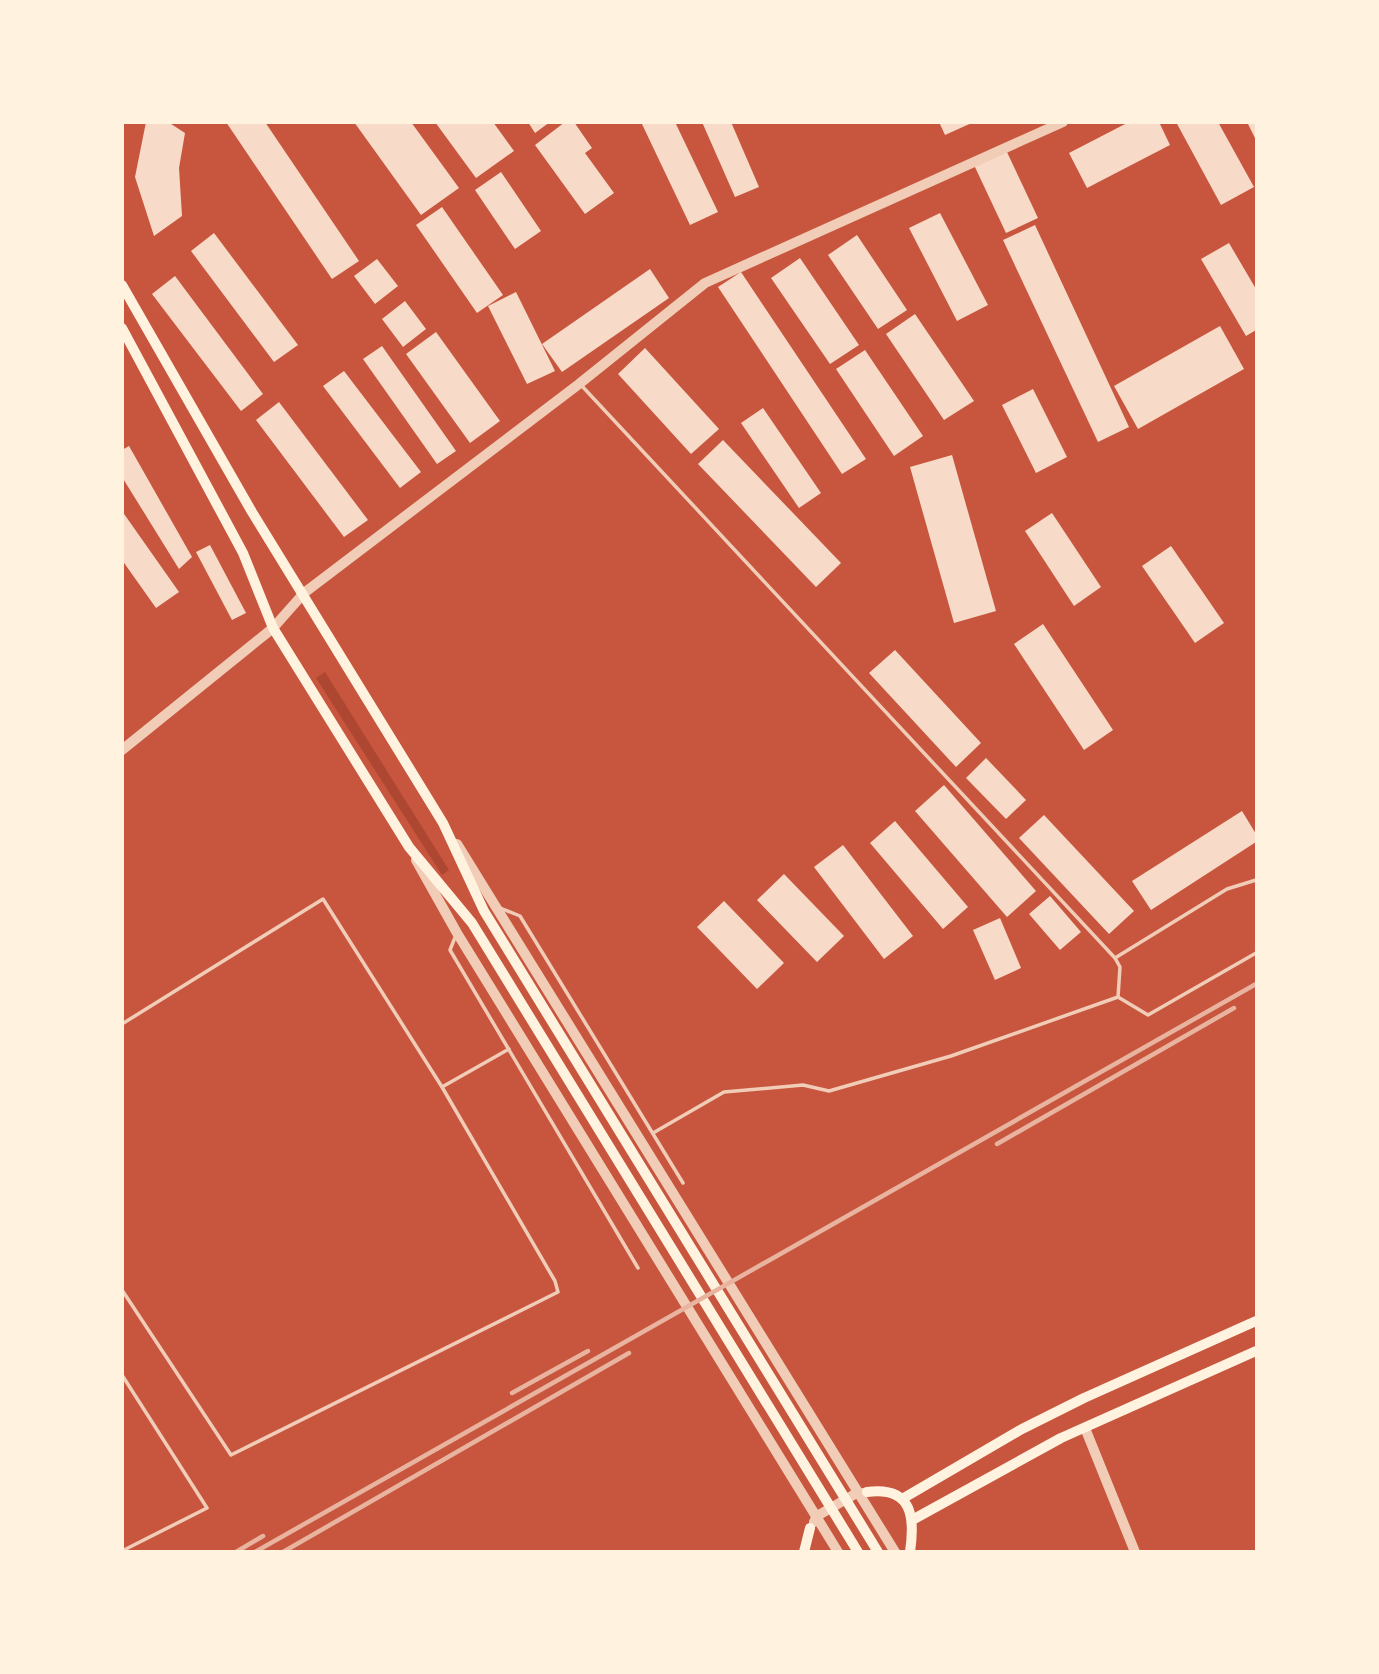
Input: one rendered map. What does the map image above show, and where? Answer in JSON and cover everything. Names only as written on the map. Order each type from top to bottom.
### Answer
[{"type":"main road","points":[[122,285],[252,512],[443,823],[484,911],[878,1552]]},
{"type":"main road","points":[[122,328],[243,553],[273,628],[409,847],[472,923],[858,1552]]},
{"type":"main road","points":[[902,1499],[1022,1429],[1084,1398],[1256,1321]]},
{"type":"main road","points":[[914,1519],[1085,1428],[1256,1351]]},
{"type":"main road","points":[[867,1492],[880,1490],[902,1499],[914,1519],[910,1551]]},
{"type":"main road","points":[[804,1552],[810,1528]]},
{"type":"street","points":[[122,750],[273,628],[304,593],[579,384],[705,283],[1063,122]]},
{"type":"street","points":[[443,823],[498,907],[895,1552]]},
{"type":"street","points":[[409,847],[457,933],[838,1552]]},
{"type":"street","points":[[1085,1428],[1135,1552]]},
{"type":"street","points":[[810,1528],[817,1516],[855,1494],[867,1492]]},
{"type":"lane","points":[[579,384],[1115,958],[1120,967],[1118,997]]},
{"type":"lane","points":[[1115,958],[1227,889],[1256,880]]},
{"type":"lane","points":[[122,1024],[323,899],[442,1087],[555,1281],[558,1292],[231,1455],[122,1290]]},
{"type":"lane","points":[[498,907],[520,916],[683,1183]]},
{"type":"lane","points":[[457,933],[450,950],[638,1268]]},
{"type":"lane","points":[[1118,997],[1148,1015],[1256,953]]},
{"type":"lane","points":[[653,1133],[724,1091],[803,1085],[829,1091],[951,1056],[1118,997]]},
{"type":"lane","points":[[442,1087],[509,1049]]},
{"type":"lane","points":[[122,1375],[207,1508],[122,1551]]},
{"type":"shaded area","points":[[325,672],[449,870],[442,875],[316,678]]},
{"type":"building","points":[[146,122],[168,122],[185,133],[179,168],[182,216],[154,236],[135,177]]},
{"type":"building","points":[[226,122],[265,122],[359,261],[332,279]]},
{"type":"building","points":[[354,122],[411,122],[459,188],[421,215]]},
{"type":"building","points":[[435,122],[493,122],[514,151],[476,178]]},
{"type":"building","points":[[528,122],[550,122],[535,133]]},
{"type":"building","points":[[565,122],[574,122],[592,148],[585,153],[614,193],[585,214],[535,145]]},
{"type":"building","points":[[641,122],[675,122],[718,212],[690,225]]},
{"type":"building","points":[[702,122],[731,122],[759,187],[735,197]]},
{"type":"building","points":[[939,122],[974,122],[945,135]]},
{"type":"building","points":[[1129,122],[1159,122],[1170,145],[1087,188],[1069,153]]},
{"type":"building","points":[[1176,122],[1218,122],[1254,187],[1221,205]]},
{"type":"building","points":[[1247,122],[1256,122],[1256,140]]},
{"type":"building","points":[[1006,150],[1038,218],[1006,233],[974,165]]},
{"type":"building","points":[[501,172],[541,231],[515,249],[475,190]]},
{"type":"building","points":[[442,207],[503,295],[477,313],[416,225]]},
{"type":"building","points":[[940,213],[988,305],[957,321],[909,228]]},
{"type":"building","points":[[1035,225],[1129,427],[1098,442],[1003,240]]},
{"type":"building","points":[[214,233],[298,345],[274,362],[191,251]]},
{"type":"building","points":[[857,235],[907,310],[878,329],[828,255]]},
{"type":"building","points":[[1229,243],[1256,289],[1256,330],[1246,336],[1201,259]]},
{"type":"building","points":[[800,258],[859,345],[830,364],[771,278]]},
{"type":"building","points":[[377,259],[398,286],[375,304],[354,276]]},
{"type":"building","points":[[650,269],[669,298],[562,372],[542,344]]},
{"type":"building","points":[[741,272],[866,459],[842,474],[718,287]]},
{"type":"building","points":[[175,276],[263,394],[241,411],[152,294]]},
{"type":"building","points":[[516,292],[555,371],[527,384],[488,306]]},
{"type":"building","points":[[405,301],[426,329],[403,347],[382,319]]},
{"type":"building","points":[[915,314],[974,401],[944,420],[886,334]]},
{"type":"building","points":[[1220,326],[1244,369],[1138,429],[1114,386]]},
{"type":"building","points":[[436,332],[500,421],[470,443],[406,354]]},
{"type":"building","points":[[382,346],[456,451],[437,464],[363,359]]},
{"type":"building","points":[[645,348],[719,429],[691,454],[618,374]]},
{"type":"building","points":[[865,350],[923,436],[894,456],[836,369]]},
{"type":"building","points":[[344,371],[421,472],[400,488],[323,386]]},
{"type":"building","points":[[1033,389],[1067,457],[1036,473],[1002,405]]},
{"type":"building","points":[[279,402],[368,520],[344,537],[256,420]]},
{"type":"building","points":[[763,408],[821,493],[799,508],[741,423]]},
{"type":"building","points":[[723,440],[841,563],[816,587],[698,464]]},
{"type":"building","points":[[129,446],[192,557],[179,569],[122,477],[122,450]]},
{"type":"building","points":[[952,455],[996,611],[954,623],[910,467]]},
{"type":"building","points":[[122,511],[179,592],[156,608],[122,560]]},
{"type":"building","points":[[1052,513],[1101,587],[1074,606],[1025,531]]},
{"type":"building","points":[[210,545],[246,613],[232,620],[196,552]]},
{"type":"building","points":[[1171,546],[1224,623],[1195,643],[1142,566]]},
{"type":"building","points":[[1043,624],[1113,730],[1084,750],[1014,644]]},
{"type":"building","points":[[895,650],[981,743],[956,767],[869,673]]},
{"type":"building","points":[[986,758],[1026,800],[1006,819],[966,778]]},
{"type":"building","points":[[944,785],[1036,891],[1007,917],[915,811]]},
{"type":"building","points":[[1242,811],[1256,834],[1256,842],[1151,910],[1132,881]]},
{"type":"building","points":[[1044,815],[1134,911],[1109,934],[1019,838]]},
{"type":"building","points":[[895,821],[968,907],[943,929],[870,843]]},
{"type":"building","points":[[843,845],[913,936],[884,959],[814,867]]},
{"type":"building","points":[[784,874],[844,936],[817,962],[757,900]]},
{"type":"building","points":[[1050,896],[1081,932],[1060,950],[1029,914]]},
{"type":"building","points":[[724,901],[784,963],[757,989],[697,927]]},
{"type":"building","points":[[1000,918],[1021,968],[995,980],[973,930]]},
{"type":"railway","points":[[255,1552],[1256,984]]},
{"type":"railway","points":[[997,1144],[1234,1008]]},
{"type":"railway","points":[[512,1393],[588,1351]]},
{"type":"railway","points":[[283,1552],[629,1353]]},
{"type":"railway","points":[[236,1552],[263,1536]]}]
